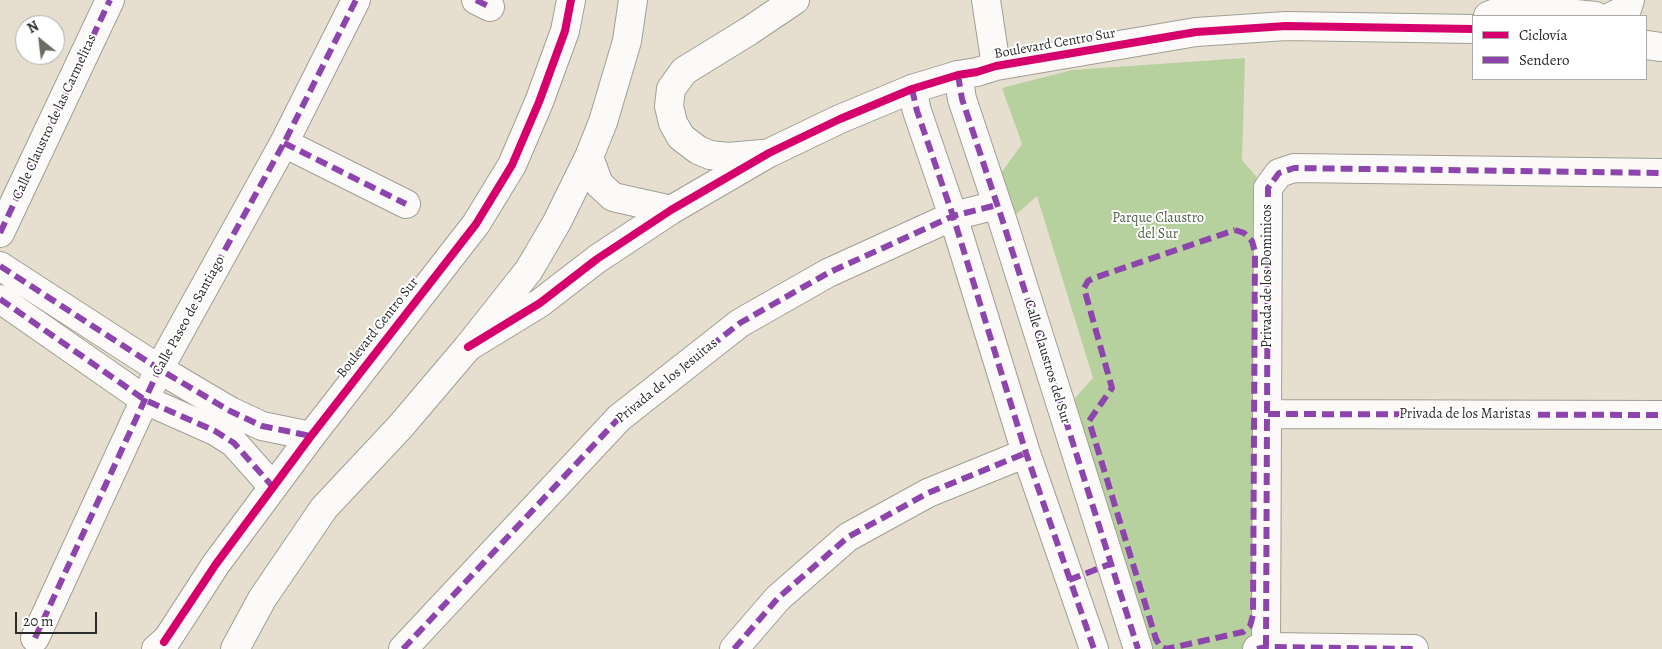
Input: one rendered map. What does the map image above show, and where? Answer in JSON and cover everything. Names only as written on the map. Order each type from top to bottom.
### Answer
[{"type":"street","name":"Calle Claustro de las Carmelitas","points":[[0,233],[110,0]]},
{"type":"street","name":"Calle Paseo de Santiago","points":[[35,638],[158,369],[284,143],[356,0]]},
{"type":"street","name":"Boulevard Centro Sur","points":[[160,647],[216,564],[311,436],[476,224],[512,165],[539,102],[562,40],[571,0]]},
{"type":"street","points":[[235,649],[262,599],[324,508],[400,427],[468,347],[529,270],[557,222],[589,157],[603,122],[627,41],[633,0]]},
{"type":"street","points":[[769,153],[728,157],[698,150],[681,136],[673,123],[669,106],[671,89],[684,71],[750,31],[795,0]]},
{"type":"street","points":[[986,0],[996,66]]},
{"type":"street","points":[[1614,15],[1627,8],[1630,0]]},
{"type":"street","points":[[1490,15],[1505,9],[1528,9],[1585,15]]},
{"type":"street","name":"Boulevard Centro Sur","points":[[468,347],[540,302],[597,260],[671,210],[769,153],[840,119],[912,89],[996,66],[1196,32],[1286,26],[1469,26]]},
{"type":"street","points":[[1647,45],[1662,47]]},
{"type":"street","name":"Calle Claustros del Sur","points":[[958,75],[962,99],[1138,649]]},
{"type":"street","points":[[912,89],[917,110],[953,216],[1026,453],[1094,649]]},
{"type":"street","points":[[284,143],[406,204]]},
{"type":"street","points":[[589,157],[599,184],[612,197],[671,210]]},
{"type":"street","name":"Privada de los Dominicos","points":[[1414,649],[1262,648],[1268,414],[1268,188],[1280,173],[1294,168],[1662,173]]},
{"type":"street","name":"Privada de los Jesuitas","points":[[403,649],[619,418],[740,323],[828,273],[953,216],[997,205]]},
{"type":"street","points":[[0,266],[158,369],[230,411],[262,426],[311,436]]},
{"type":"street","points":[[0,299],[145,400],[215,431],[234,443],[273,487]]},
{"type":"street","name":"Privada de los Maristas","points":[[1268,414],[1662,415]]},
{"type":"street","points":[[734,649],[778,598],[848,537],[928,493],[1026,453]]},
{"type":"street","points":[[1069,580],[1110,564]]},
{"type":"green space","name":"Parque Claustro del Sur","points":[[1245,58],[1242,160],[1266,188],[1257,649],[1138,649],[1063,412],[1093,378],[1037,196],[1004,225],[991,187],[1022,144],[1002,88],[1072,70]]},
{"type":"marked path","points":[[0,233],[110,0]]},
{"type":"marked path","points":[[35,638],[159,369],[284,143],[356,0]]},
{"type":"marked path","points":[[476,0],[490,7]]},
{"type":"marked path","points":[[958,75],[962,99],[1004,225],[1138,649]]},
{"type":"marked path","points":[[912,89],[917,111],[953,216],[1026,453],[1094,649]]},
{"type":"marked path","points":[[284,143],[406,204]]},
{"type":"marked path","points":[[1266,647],[1268,188],[1279,173],[1294,168],[1662,173]]},
{"type":"marked path","points":[[403,649],[619,418],[740,323],[828,273],[953,216],[997,205]]},
{"type":"marked path","points":[[1235,230],[1244,233],[1252,241],[1255,252],[1253,615],[1250,626],[1243,632],[1166,649],[1160,646],[1156,639],[1089,421],[1112,388],[1084,288],[1088,281],[1094,278],[1235,230]]},
{"type":"marked path","points":[[0,266],[159,369],[230,411],[262,426],[311,436]]},
{"type":"marked path","points":[[0,299],[145,400],[215,431],[234,443],[273,487]]},
{"type":"marked path","points":[[1268,414],[1662,415]]},
{"type":"marked path","points":[[734,649],[778,598],[848,537],[928,493],[1026,453]]},
{"type":"marked path","points":[[1069,580],[1110,564]]},
{"type":"marked path","points":[[1257,649],[1266,647],[1414,649]]},
{"type":"cycle path","points":[[164,642],[216,564],[311,436],[476,224],[512,165],[539,102],[565,31],[571,0]]},
{"type":"cycle path","points":[[468,347],[540,303],[597,259],[671,210],[769,153],[840,119],[912,89],[996,66],[1196,32],[1286,26],[1472,29]]}]
